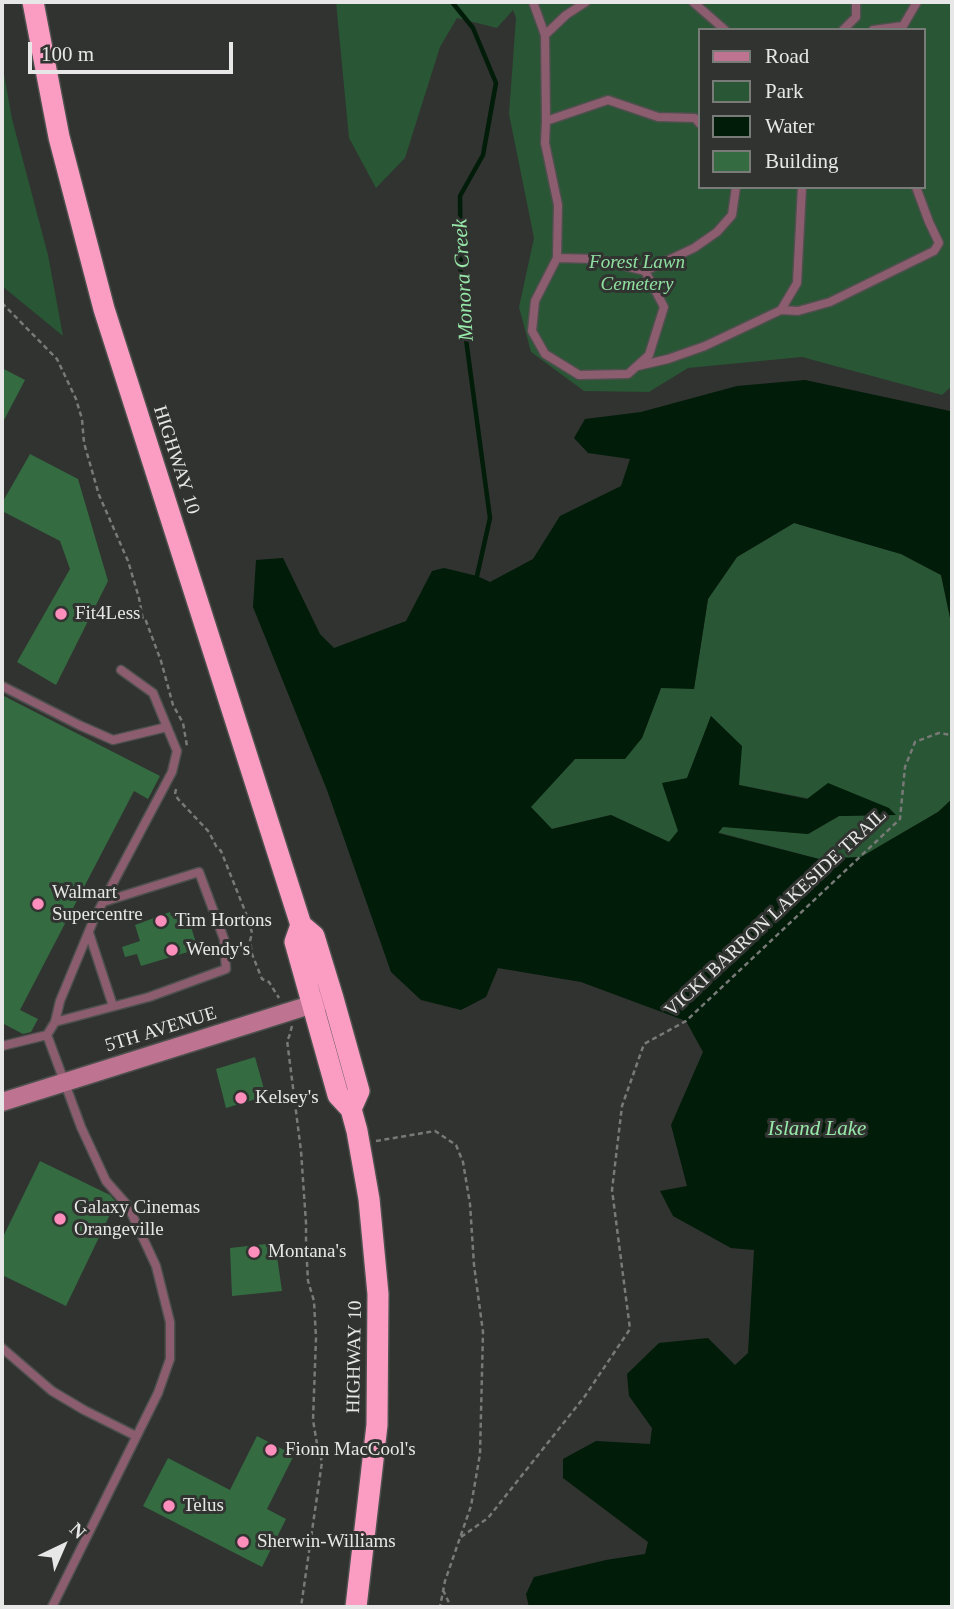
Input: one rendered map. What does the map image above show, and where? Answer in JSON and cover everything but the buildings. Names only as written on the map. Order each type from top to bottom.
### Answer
[{"type":"highway","name":"HIGHWAY 10","points":[[33,2],[59,137],[104,309],[301,925],[295,942],[323,1001],[338,1095],[351,1109],[359,1144],[369,1199],[378,1320],[377,1425],[356,1607]]},
{"type":"street","name":"5TH AVENUE","points":[[2,1102],[323,1001]]},
{"type":"lane","points":[[533,2],[545,35],[545,143],[558,205],[557,258],[536,301],[533,331],[545,354],[579,375],[628,374],[649,355],[664,307],[645,271]]},
{"type":"lane","points":[[545,35],[566,15],[586,2]]},
{"type":"lane","points":[[693,2],[723,28]]},
{"type":"lane","points":[[845,28],[856,17],[856,2]]},
{"type":"lane","points":[[903,28],[917,2]]},
{"type":"lane","points":[[546,121],[608,100],[658,117],[698,118]]},
{"type":"lane","points":[[557,258],[597,259],[645,271],[694,248],[717,232],[732,215],[736,189]]},
{"type":"lane","points":[[781,310],[797,284],[802,189]]},
{"type":"lane","points":[[637,366],[705,346],[781,310],[798,311],[830,302],[934,251],[939,243],[917,189]]},
{"type":"lane","points":[[2,1046],[47,1035],[55,1022],[60,1001],[102,902],[172,772],[177,751],[153,693],[121,670]]},
{"type":"lane","points":[[2,686],[113,740],[167,727]]},
{"type":"lane","points":[[55,1022],[149,997],[226,969],[224,939],[199,872],[102,902]]},
{"type":"lane","points":[[88,932],[113,1006]]},
{"type":"lane","points":[[47,1035],[81,1127],[106,1181],[128,1206],[156,1266],[170,1322],[170,1359],[158,1393],[52,1607]]},
{"type":"lane","points":[[2,1348],[52,1391],[136,1436]]},
{"type":"path","name":"VICKI BARRON LAKESIDE TRAIL","points":[[461,1537],[488,1518],[585,1396],[630,1329],[612,1190],[622,1107],[644,1044],[686,1021],[900,819],[905,767],[915,742],[939,733],[952,735]]},
{"type":"path","points":[[359,1144],[435,1131],[456,1145],[463,1162],[483,1332],[480,1454],[471,1506],[445,1581],[440,1607]]},
{"type":"path","points":[[443,1590],[451,1607]]},
{"type":"green space","name":"Forest Lawn Cemetery","points":[[336,2],[952,2],[952,386],[942,395],[802,357],[688,368],[649,392],[584,391],[531,352],[519,307],[534,238],[509,114],[516,18],[513,10],[497,28],[457,18],[440,47],[405,158],[376,188],[349,138]]},
{"type":"green space","points":[[2,63],[12,119],[48,255],[63,336],[2,286]]},
{"type":"green space","points":[[794,523],[901,554],[941,575],[952,627],[952,799],[938,812],[861,857],[819,859],[717,832],[723,826],[808,834],[839,816],[895,815],[739,785],[711,716],[687,778],[678,831],[669,842],[611,815],[551,829],[530,807],[575,759],[642,738],[661,688],[694,688],[708,599],[737,557]]},
{"type":"water","name":"Island Lake","points":[[805,380],[952,413],[952,627],[941,575],[901,554],[794,523],[737,557],[708,599],[694,689],[661,688],[642,738],[625,759],[575,759],[531,807],[552,829],[611,815],[669,842],[678,831],[662,783],[687,778],[711,716],[742,746],[739,785],[807,799],[828,783],[889,808],[896,815],[839,816],[808,834],[723,827],[718,833],[819,859],[861,857],[938,812],[952,799],[952,1607],[529,1607],[526,1594],[534,1577],[645,1554],[648,1542],[563,1478],[563,1459],[596,1441],[650,1444],[652,1428],[629,1396],[627,1374],[659,1343],[708,1338],[735,1365],[748,1353],[754,1250],[731,1248],[673,1216],[660,1191],[687,1186],[671,1125],[703,1052],[686,1021],[581,982],[498,968],[486,997],[461,1010],[421,1000],[391,972],[327,790],[253,607],[256,560],[283,558],[320,634],[334,648],[406,621],[432,571],[444,568],[490,582],[533,559],[560,516],[621,486],[630,459],[588,453],[574,438],[585,419],[641,412],[737,386]]},
{"type":"waterway","name":"Monora Creek","points":[[452,2],[473,28],[496,83],[483,155],[460,196],[461,302],[490,518],[477,576]]},
{"type":"place","name":"Fit4Less","points":[[61,614]]},
{"type":"place","name":"Walmart Supercentre","points":[[38,904]]},
{"type":"place","name":"Tim Hortons","points":[[161,921]]},
{"type":"place","name":"Wendy's","points":[[172,950]]},
{"type":"place","name":"Kelsey's","points":[[241,1098]]},
{"type":"place","name":"Galaxy Cinemas Orangeville","points":[[60,1219]]},
{"type":"place","name":"Montana's","points":[[254,1252]]},
{"type":"place","name":"Fionn MacCool's","points":[[271,1450]]},
{"type":"place","name":"Telus","points":[[169,1506]]},
{"type":"place","name":"Sherwin-Williams","points":[[243,1542]]}]
